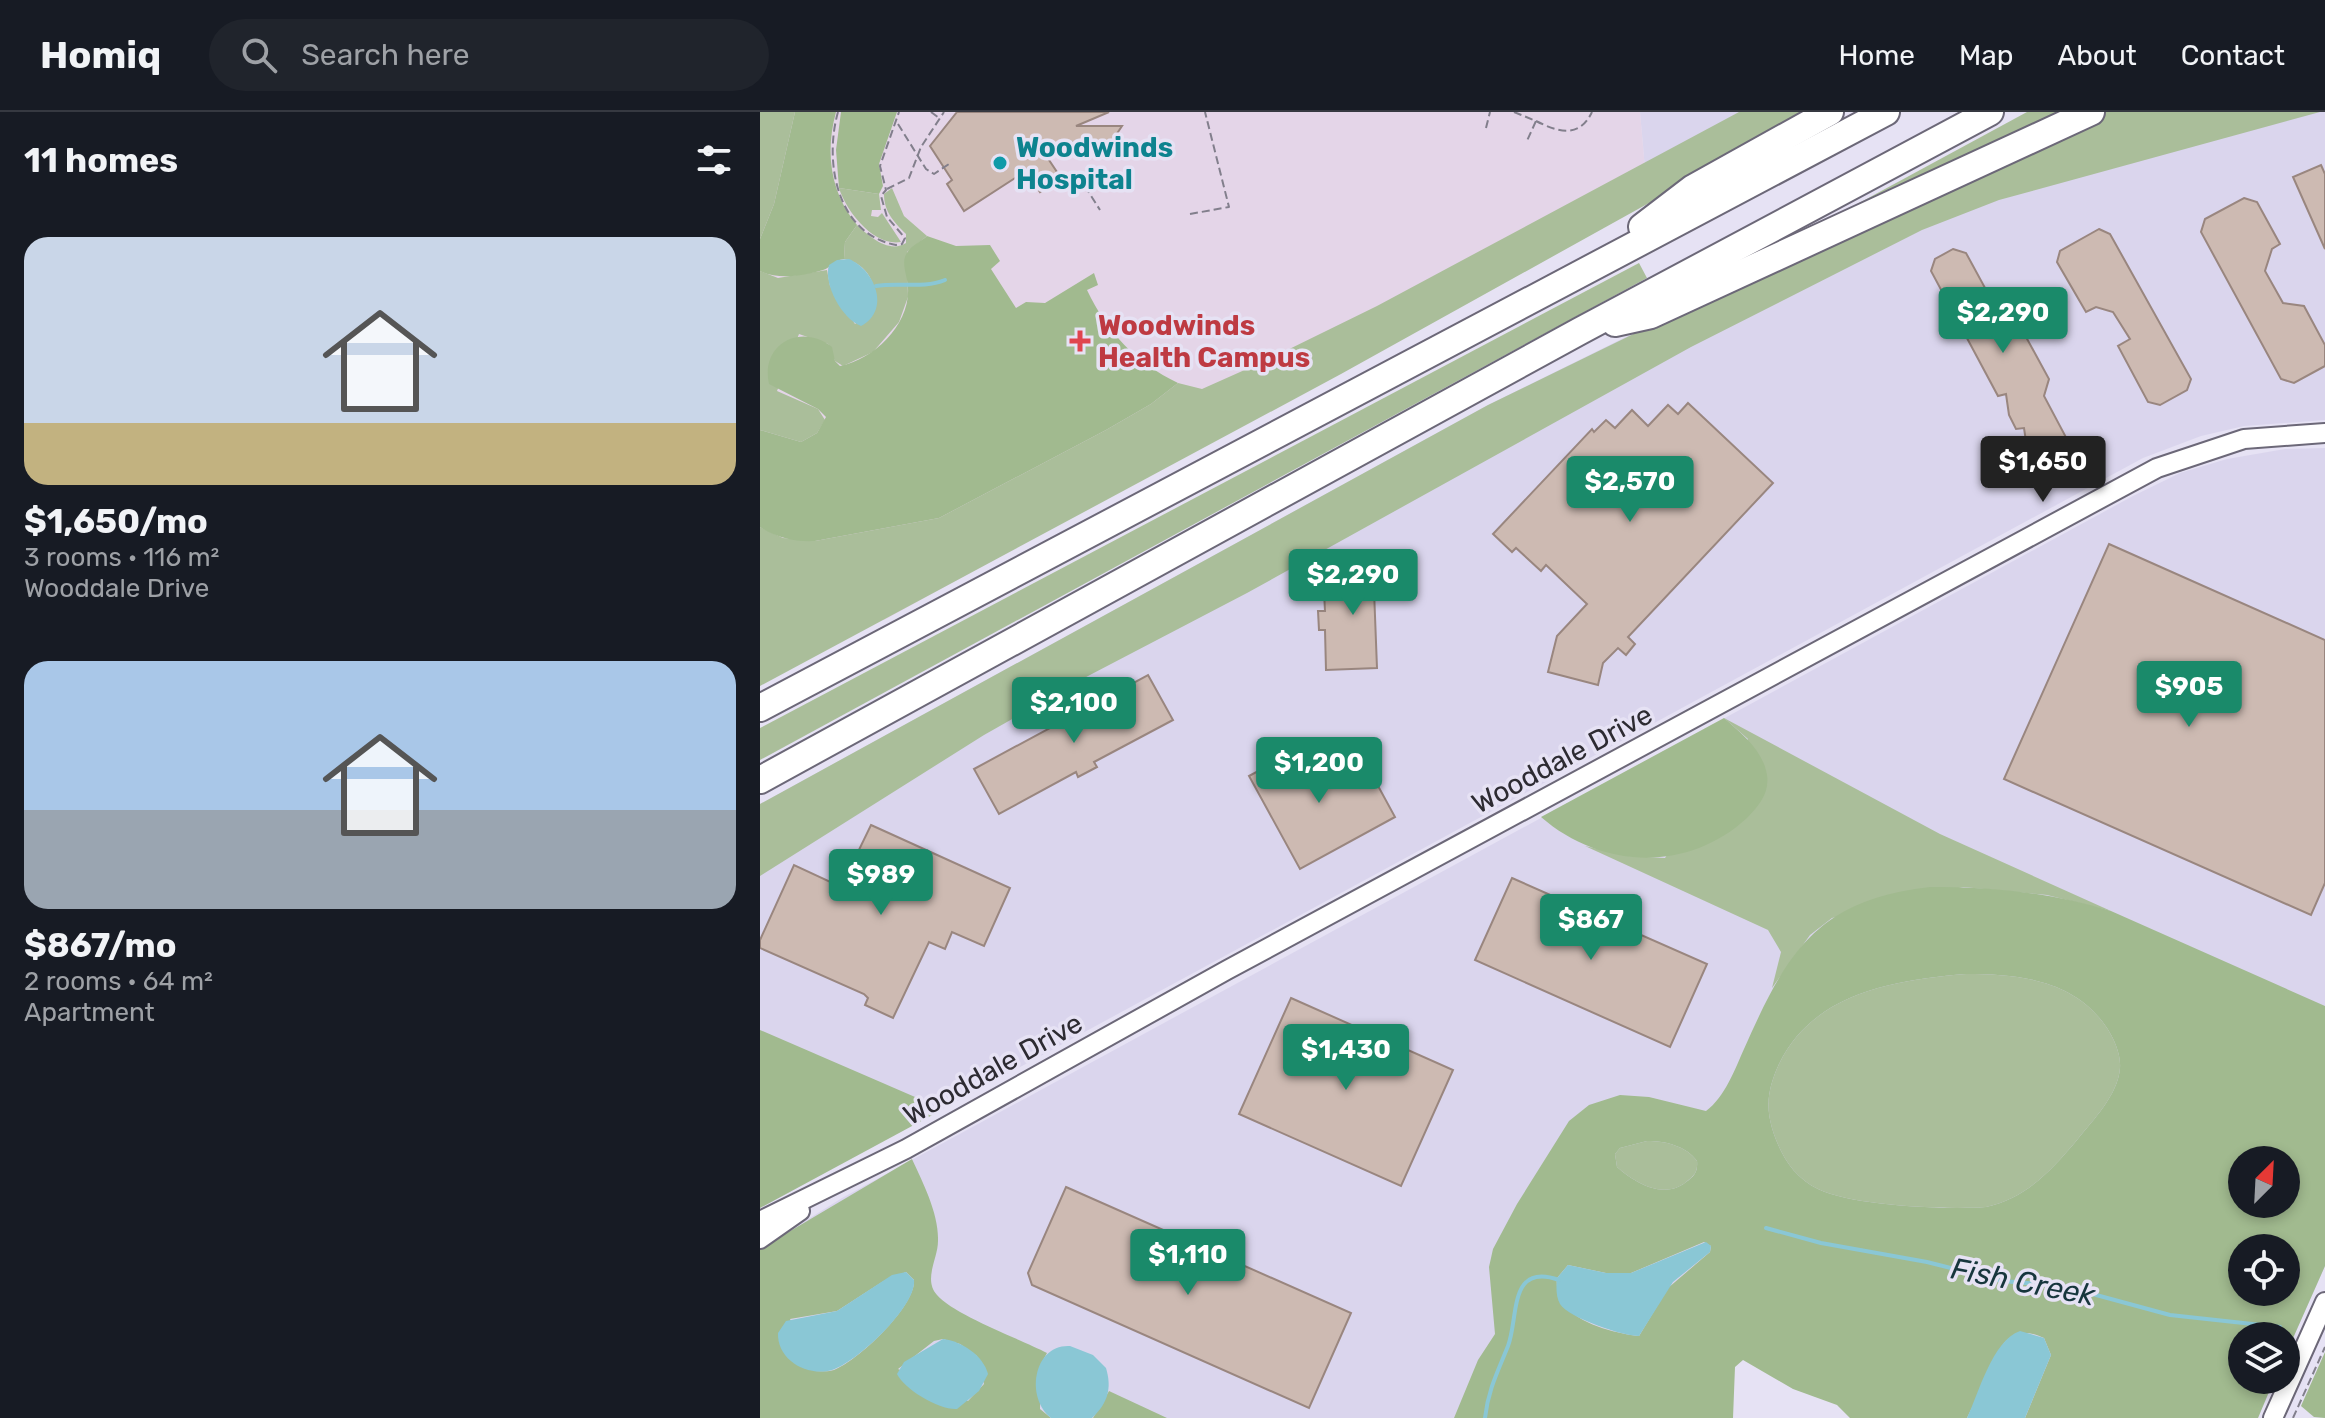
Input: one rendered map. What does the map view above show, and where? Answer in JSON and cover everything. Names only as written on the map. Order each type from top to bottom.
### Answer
[{"type":"highway","points":[[1580,273],[1693,188],[1830,112]]},
{"type":"highway","points":[[760,708],[1886,112]]},
{"type":"highway","points":[[760,780],[1580,331],[1990,112]]},
{"type":"highway","points":[[1580,331],[1651,315],[2091,112]]},
{"type":"street","name":"Wooddale Drive","points":[[760,1221],[842,1181],[2157,468],[2244,439],[2325,433]]},
{"type":"street","name":"Wooddale Drive","points":[[760,1239],[842,1181]]},
{"type":"street","points":[[2273,1418],[2325,1302]]},
{"type":"path","points":[[838,112],[834,172],[842,202],[870,234],[898,245],[905,238],[887,217],[881,198],[886,190],[909,178],[918,154],[944,112]]},
{"type":"path","points":[[886,190],[880,166],[899,112]]},
{"type":"path","points":[[931,112],[939,119]]},
{"type":"path","points":[[1190,214],[1229,207],[1205,112]]},
{"type":"path","points":[[1486,128],[1490,112]]},
{"type":"path","points":[[1514,112],[1559,131],[1573,131],[1583,126],[1592,112]]},
{"type":"path","points":[[1526,143],[1536,121]]},
{"type":"path","points":[[897,123],[930,172],[934,174],[949,164]]},
{"type":"path","points":[[1078,157],[1083,144]]},
{"type":"path","points":[[1093,188],[1088,191],[1100,210]]},
{"type":"path","points":[[2293,1418],[2325,1347]]},
{"type":"shaded area","name":"Woodwinds Health Campus","points":[[760,112],[1640,112],[1648,203],[884,620],[760,562]]},
{"type":"shaded area","points":[[1640,112],[1813,112],[1648,203]]},
{"type":"shaded area","points":[[2104,112],[2325,112],[2325,420],[2244,426],[2201,436],[2143,458],[760,1208],[760,804],[1488,405],[1662,319]]},
{"type":"shaded area","points":[[2325,448],[2325,1266],[2300,1322],[2228,1322],[2228,1394],[2268,1394],[2258,1418],[2037,1418],[1751,1267],[1683,1418],[760,1418],[760,1249],[842,1198],[2133,496],[2180,473],[2227,459],[2285,449]]},
{"type":"green space","points":[[760,112],[795,112],[774,204],[760,239]]},
{"type":"green space","points":[[795,112],[836,112],[831,142],[832,172],[841,199],[857,225],[845,242],[844,259],[815,272],[775,275],[760,271],[760,239],[774,204]]},
{"type":"green space","points":[[841,112],[897,112],[879,164],[883,186],[879,194],[839,188],[836,150]]},
{"type":"green space","points":[[1739,112],[1813,112],[1341,374],[760,686],[760,527],[783,538],[815,541],[939,518],[1106,430],[1151,404],[1178,383],[1202,389],[1267,360],[1377,306]]},
{"type":"green space","points":[[2027,112],[2077,112],[1837,215]]},
{"type":"green space","points":[[2104,112],[2320,112],[1999,200],[1922,230],[1691,347],[1247,593],[1088,676],[984,735],[760,876],[760,804],[1488,405],[1842,232]]},
{"type":"green space","points":[[839,188],[879,194],[881,210],[872,210],[871,216],[878,217],[882,213],[901,242],[881,239],[862,226]]},
{"type":"green space","points":[[892,188],[904,216],[927,236],[907,252],[908,297],[899,322],[873,352],[843,366],[835,361],[828,344],[799,334],[777,391],[818,409],[825,420],[817,433],[801,442],[760,430],[760,271],[778,278],[827,270],[830,286],[855,324],[874,309],[875,292],[870,277],[860,265],[844,259],[845,242],[857,225],[886,245],[906,243],[906,234],[886,206],[884,194]]},
{"type":"green space","points":[[927,236],[956,246],[990,245],[1000,261],[991,269],[1016,308],[1026,302],[1045,303],[1094,273],[1098,285],[1087,290],[1114,333],[1136,356],[1178,383],[1151,404],[1106,430],[939,518],[815,541],[800,541],[766,531],[760,527],[760,430],[801,442],[817,433],[826,417],[818,409],[769,384],[771,358],[777,348],[796,337],[820,340],[832,347],[835,361],[840,366],[877,348],[897,327],[907,301],[905,257]]},
{"type":"green space","points":[[1639,263],[1647,278],[760,760],[760,728]]},
{"type":"green space","points":[[1724,718],[1940,834],[2111,911],[2047,895],[1963,887],[1832,918],[1810,935],[1772,988],[1781,952],[1768,930],[1585,846],[1628,856],[1665,858],[1748,739]]},
{"type":"green space","points":[[1724,718],[1756,750],[1765,766],[1767,782],[1765,794],[1755,809],[1723,836],[1671,856],[1644,858],[1617,855],[1590,847],[1541,817]]},
{"type":"green space","points":[[1930,887],[2044,895],[2111,911],[2325,1006],[2325,1266],[2300,1322],[2228,1322],[2228,1394],[2268,1394],[2258,1418],[2025,1418],[2051,1355],[2044,1338],[2023,1333],[2004,1343],[1967,1418],[1850,1418],[1837,1405],[1793,1389],[1743,1360],[1735,1367],[1733,1418],[1454,1418],[1478,1360],[1495,1334],[1489,1267],[1493,1249],[1569,1121],[1589,1105],[1620,1095],[1649,1097],[1706,1111],[1729,1082],[1775,985],[1792,959],[1811,936],[1833,918],[1859,904]],"holes":[[[1966,974],[2026,978],[2045,983],[2079,999],[2094,1012],[2107,1028],[2120,1063],[2115,1088],[2097,1116],[2037,1182],[2013,1197],[1986,1207],[1876,1203],[1834,1195],[1801,1178],[1783,1156],[1769,1111],[1773,1080],[1794,1040],[1813,1020],[1859,994],[1912,980]],[[1647,1141],[1675,1145],[1687,1152],[1697,1161],[1691,1178],[1677,1187],[1659,1189],[1641,1184],[1617,1167],[1615,1154],[1620,1148]],[[1704,1242],[1711,1246],[1710,1252],[1668,1288],[1639,1336],[1612,1331],[1584,1320],[1573,1313],[1558,1292],[1557,1278],[1568,1265],[1606,1273],[1631,1273]]]},
{"type":"green space","points":[[1966,974],[2026,978],[2045,983],[2079,999],[2094,1012],[2112,1037],[2120,1063],[2115,1088],[2097,1116],[2037,1182],[2013,1197],[1986,1207],[1876,1203],[1834,1195],[1801,1178],[1779,1147],[1769,1111],[1773,1080],[1794,1040],[1813,1020],[1859,994],[1912,980]]},
{"type":"green space","points":[[760,1030],[922,1100],[938,1112],[760,1208]]},
{"type":"green space","points":[[1647,1141],[1668,1143],[1687,1152],[1697,1161],[1695,1173],[1689,1180],[1668,1190],[1632,1179],[1617,1167],[1615,1154],[1620,1148]]},
{"type":"green space","points":[[912,1159],[930,1199],[938,1231],[931,1276],[933,1289],[958,1311],[1047,1353],[1041,1364],[1040,1409],[1051,1418],[760,1418],[760,1249]],"holes":[[[906,1272],[914,1280],[912,1291],[896,1318],[844,1365],[832,1371],[815,1371],[790,1319],[837,1311],[882,1282]],[[943,1339],[960,1344],[977,1356],[984,1384],[968,1401],[898,1369],[934,1341]]]},
{"type":"green space","points":[[2325,1352],[2325,1418],[2314,1417],[2301,1406]]},
{"type":"green space","points":[[1109,1391],[1167,1418],[1093,1418]]},
{"type":"water","points":[[849,259],[866,272],[876,291],[875,310],[861,326],[841,309],[829,282],[829,265],[837,260]]},
{"type":"water","points":[[1706,1242],[1711,1246],[1710,1252],[1673,1282],[1639,1336],[1609,1330],[1574,1315],[1560,1304],[1557,1278],[1568,1265],[1606,1273],[1631,1273]]},
{"type":"water","points":[[906,1272],[914,1280],[906,1304],[883,1332],[843,1365],[822,1372],[813,1371],[795,1364],[782,1351],[778,1333],[786,1321],[837,1311],[892,1275]]},
{"type":"water","points":[[2020,1331],[2044,1338],[2051,1355],[2025,1418],[1967,1418],[1994,1356],[2010,1337]]},
{"type":"water","points":[[943,1339],[970,1350],[988,1374],[979,1391],[957,1409],[923,1398],[897,1374],[904,1362]]},
{"type":"water","points":[[1070,1346],[1093,1355],[1106,1368],[1109,1382],[1107,1395],[1092,1418],[1051,1418],[1038,1398],[1037,1374],[1041,1363],[1057,1348]]},
{"type":"building","name":"Woodwinds Hospital","points":[[957,112],[1109,112],[1076,126],[1122,126],[1106,150],[1070,142],[1047,157],[1061,178],[1040,192],[1026,171],[964,211],[947,184],[952,180],[930,146]]},
{"type":"building","points":[[2321,165],[2325,174],[2325,249],[2293,177]]},
{"type":"building","points":[[2244,198],[2257,202],[2280,244],[2272,249],[2265,271],[2283,303],[2304,306],[2325,345],[2325,366],[2294,383],[2281,379],[2201,232],[2205,219]]},
{"type":"building","points":[[2099,229],[2110,234],[2191,379],[2187,390],[2160,405],[2148,402],[2118,346],[2130,339],[2113,312],[2096,307],[2086,312],[2057,262],[2060,251]]},
{"type":"building","points":[[1953,249],[1966,253],[1991,299],[2008,304],[2049,379],[2044,396],[2069,443],[2065,455],[2046,465],[2034,462],[2027,448],[2024,428],[2016,429],[2009,415],[2006,394],[1998,396],[1931,271],[1935,259]]},
{"type":"building","points":[[1688,403],[1773,483],[1628,637],[1635,644],[1626,655],[1618,648],[1603,663],[1598,685],[1548,672],[1557,636],[1587,604],[1546,565],[1541,571],[1516,548],[1512,552],[1493,534],[1592,429],[1594,432],[1606,420],[1615,428],[1632,410],[1648,426],[1668,405],[1678,414]]},
{"type":"building","points":[[2109,544],[2325,640],[2325,883],[2311,915],[2004,779]]},
{"type":"building","points":[[1399,570],[1400,589],[1374,590],[1377,668],[1326,670],[1325,630],[1319,630],[1318,611],[1325,611],[1323,572]]},
{"type":"building","points":[[1148,675],[1173,720],[1094,762],[1097,767],[1078,777],[1076,772],[999,814],[974,769]]},
{"type":"building","points":[[1299,749],[1377,784],[1395,817],[1300,869],[1249,776]]},
{"type":"building","points":[[871,825],[1010,888],[984,946],[952,932],[945,949],[929,942],[893,1018],[865,1005],[868,998],[864,994],[760,948],[760,940],[794,865],[841,887]]},
{"type":"building","points":[[1512,878],[1707,964],[1670,1047],[1475,960]]},
{"type":"building","points":[[1291,998],[1453,1070],[1401,1186],[1239,1114]]},
{"type":"building","points":[[1066,1187],[1351,1313],[1309,1408],[1032,1285],[1028,1273]]},
{"type":"waterway","points":[[876,286],[928,284],[945,280]]},
{"type":"waterway","name":"Fish Creek","points":[[1766,1228],[1821,1243],[1927,1262],[2002,1281],[2063,1286],[2170,1315],[2234,1322]]},
{"type":"waterway","name":"Fish Creek","points":[[1485,1418],[1523,1285],[1543,1276],[1559,1280]]},
{"type":"place","name":"Woodwinds Hospital","points":[[1000,163]]},
{"type":"place","name":"Woodwinds Health Campus","points":[[1080,341]]}]
